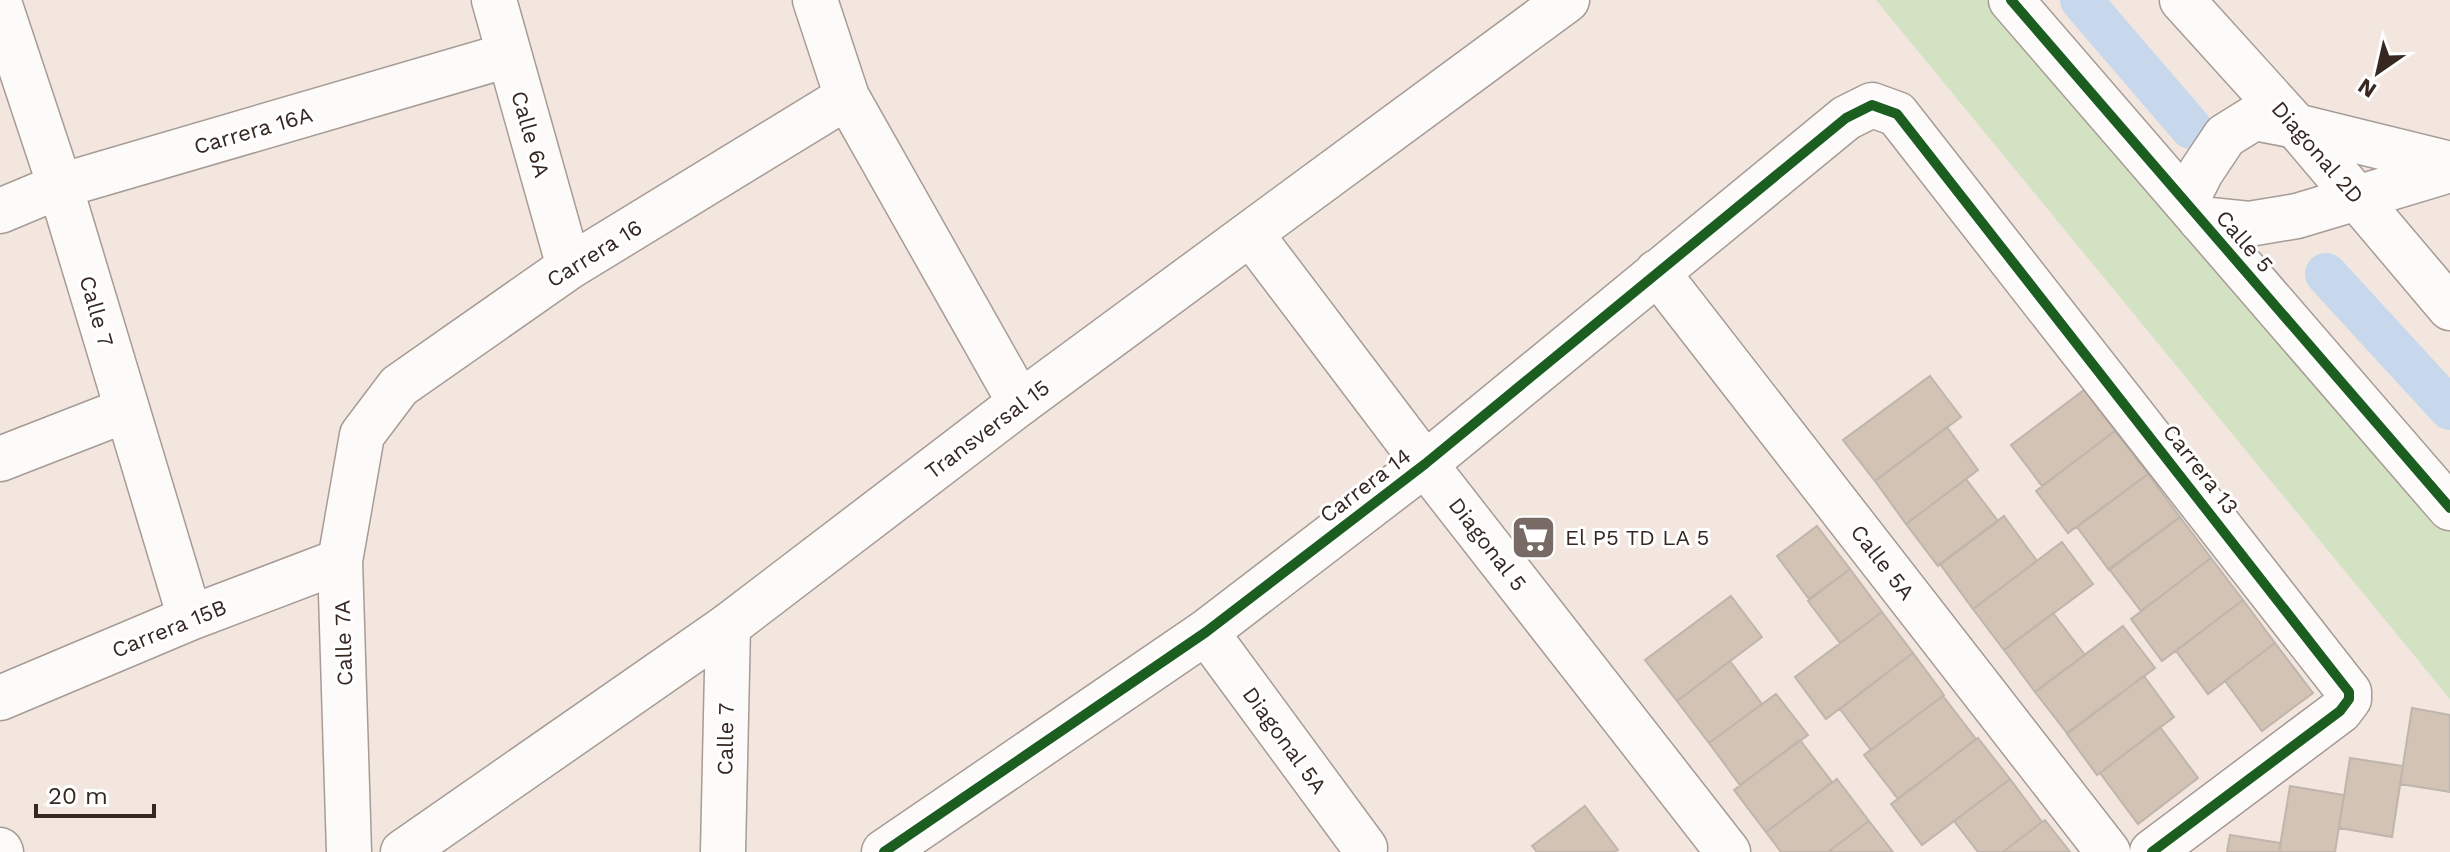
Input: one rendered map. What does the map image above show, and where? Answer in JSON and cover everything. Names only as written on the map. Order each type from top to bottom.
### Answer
[{"type":"street","name":"Calle 6A","points":[[494,0],[569,267]]},
{"type":"street","points":[[815,0],[847,97],[1020,403]]},
{"type":"street","name":"Calle 5","points":[[2011,0],[2196,198],[2450,508]]},
{"type":"street","name":"Diagonal 2D","points":[[2182,0],[2296,126],[2450,308]]},
{"type":"street","name":"Transversal 15","points":[[403,852],[728,626],[1020,403],[1251,234],[1555,4]]},
{"type":"street","name":"Calle 7","points":[[8,7],[190,618]]},
{"type":"street","name":"Carrera 16A","points":[[0,211],[60,186],[508,55]]},
{"type":"street","name":"Carrera 16","points":[[362,435],[399,386],[569,267],[847,97]]},
{"type":"street","name":"Carrera 13","points":[[1846,118],[1872,105],[1897,114],[2349,692],[2349,699],[2340,711],[2152,852]]},
{"type":"street","name":"Carrera 14","points":[[884,852],[1206,632],[1425,464],[1846,118]]},
{"type":"street","points":[[2254,118],[2296,126],[2450,167],[2297,216],[2249,224],[2196,198],[2225,136],[2254,118]]},
{"type":"street","name":"Diagonal 5","points":[[1251,234],[1425,464],[1728,852]]},
{"type":"street","name":"Calle 5A","points":[[1657,272],[2108,852]]},
{"type":"street","points":[[0,459],[126,410]]},
{"type":"street","name":"Calle 7A","points":[[349,852],[340,561],[362,435]]},
{"type":"street","name":"Carrera 15B","points":[[0,698],[190,618],[340,561]]},
{"type":"street","name":"Calle 7","points":[[723,852],[728,626]]},
{"type":"street","name":"Diagonal 5A","points":[[1206,632],[1365,848]]},
{"type":"green space","points":[[1876,0],[2009,0],[2450,505],[2450,699]]},
{"type":"building","points":[[1930,376],[1961,417],[1875,481],[1843,440]]},
{"type":"building","points":[[2084,390],[2115,431],[2042,486],[2011,445]]},
{"type":"building","points":[[1947,427],[1978,470],[1906,524],[1875,481]]},
{"type":"building","points":[[2115,431],[2148,474],[2068,533],[2036,491]]},
{"type":"building","points":[[2148,474],[2180,517],[2109,570],[2077,527]]},
{"type":"building","points":[[1966,479],[1998,521],[1938,566],[1906,524]]},
{"type":"building","points":[[2004,516],[2037,561],[1973,609],[1940,564]]},
{"type":"building","points":[[2180,517],[2211,558],[2141,611],[2109,569]]},
{"type":"building","points":[[1817,526],[1850,569],[1809,599],[1777,556]]},
{"type":"building","points":[[2062,542],[2093,584],[2004,650],[1973,609]]},
{"type":"building","points":[[2211,558],[2243,600],[2162,661],[2131,619]]},
{"type":"building","points":[[1850,569],[1882,612],[1840,643],[1808,601]]},
{"type":"building","points":[[1731,596],[1762,637],[1677,701],[1645,660]]},
{"type":"building","points":[[2243,600],[2275,643],[2208,694],[2176,651]]},
{"type":"building","points":[[1882,612],[1913,653],[1826,719],[1795,677]]},
{"type":"building","points":[[2053,613],[2085,655],[2035,692],[2004,650]]},
{"type":"building","points":[[2123,626],[2155,668],[2067,733],[2035,692]]},
{"type":"building","points":[[2275,643],[2313,693],[2262,731],[2225,681]]},
{"type":"building","points":[[1913,653],[1944,695],[1871,750],[1840,709]]},
{"type":"building","points":[[1730,661],[1762,704],[1709,743],[1677,701]]},
{"type":"building","points":[[2144,676],[2174,717],[2097,775],[2067,734]]},
{"type":"building","points":[[1776,694],[1808,735],[1740,785],[1709,743]]},
{"type":"building","points":[[1943,696],[1976,739],[1898,799],[1864,755]]},
{"type":"building","points":[[2412,708],[2450,715],[2450,792],[2400,784]]},
{"type":"building","points":[[2160,727],[2198,778],[2138,824],[2100,773]]},
{"type":"building","points":[[1978,738],[2010,779],[1922,845],[1891,804]]},
{"type":"building","points":[[1800,740],[1832,782],[1766,832],[1734,790]]},
{"type":"building","points":[[2350,758],[2403,766],[2392,837],[2339,828]]},
{"type":"building","points":[[1837,779],[1869,821],[1828,852],[1781,852],[1766,832]]},
{"type":"building","points":[[2010,779],[2042,822],[2003,852],[1978,852],[1954,821]]},
{"type":"building","points":[[2290,786],[2344,795],[2335,852],[2279,852]]},
{"type":"building","points":[[1585,806],[1618,850],[1537,852],[1532,846]]},
{"type":"building","points":[[2045,820],[2070,852],[2003,852],[2042,822]]},
{"type":"building","points":[[1869,821],[1893,852],[1828,852]]},
{"type":"building","points":[[2230,835],[2281,843],[2279,852],[2227,852]]},
{"type":"waterway","points":[[2081,0],[2191,128]]},
{"type":"waterway","points":[[2326,274],[2450,409]]},
{"type":"cycle path","points":[[2011,0],[2450,508]]},
{"type":"cycle path","points":[[884,852],[1206,632],[1425,464],[1846,118],[1872,105],[1897,114],[2349,692],[2349,699],[2340,711],[2152,852]]},
{"type":"place","name":"El P5 TD LA 5","points":[[1534,537]]}]
